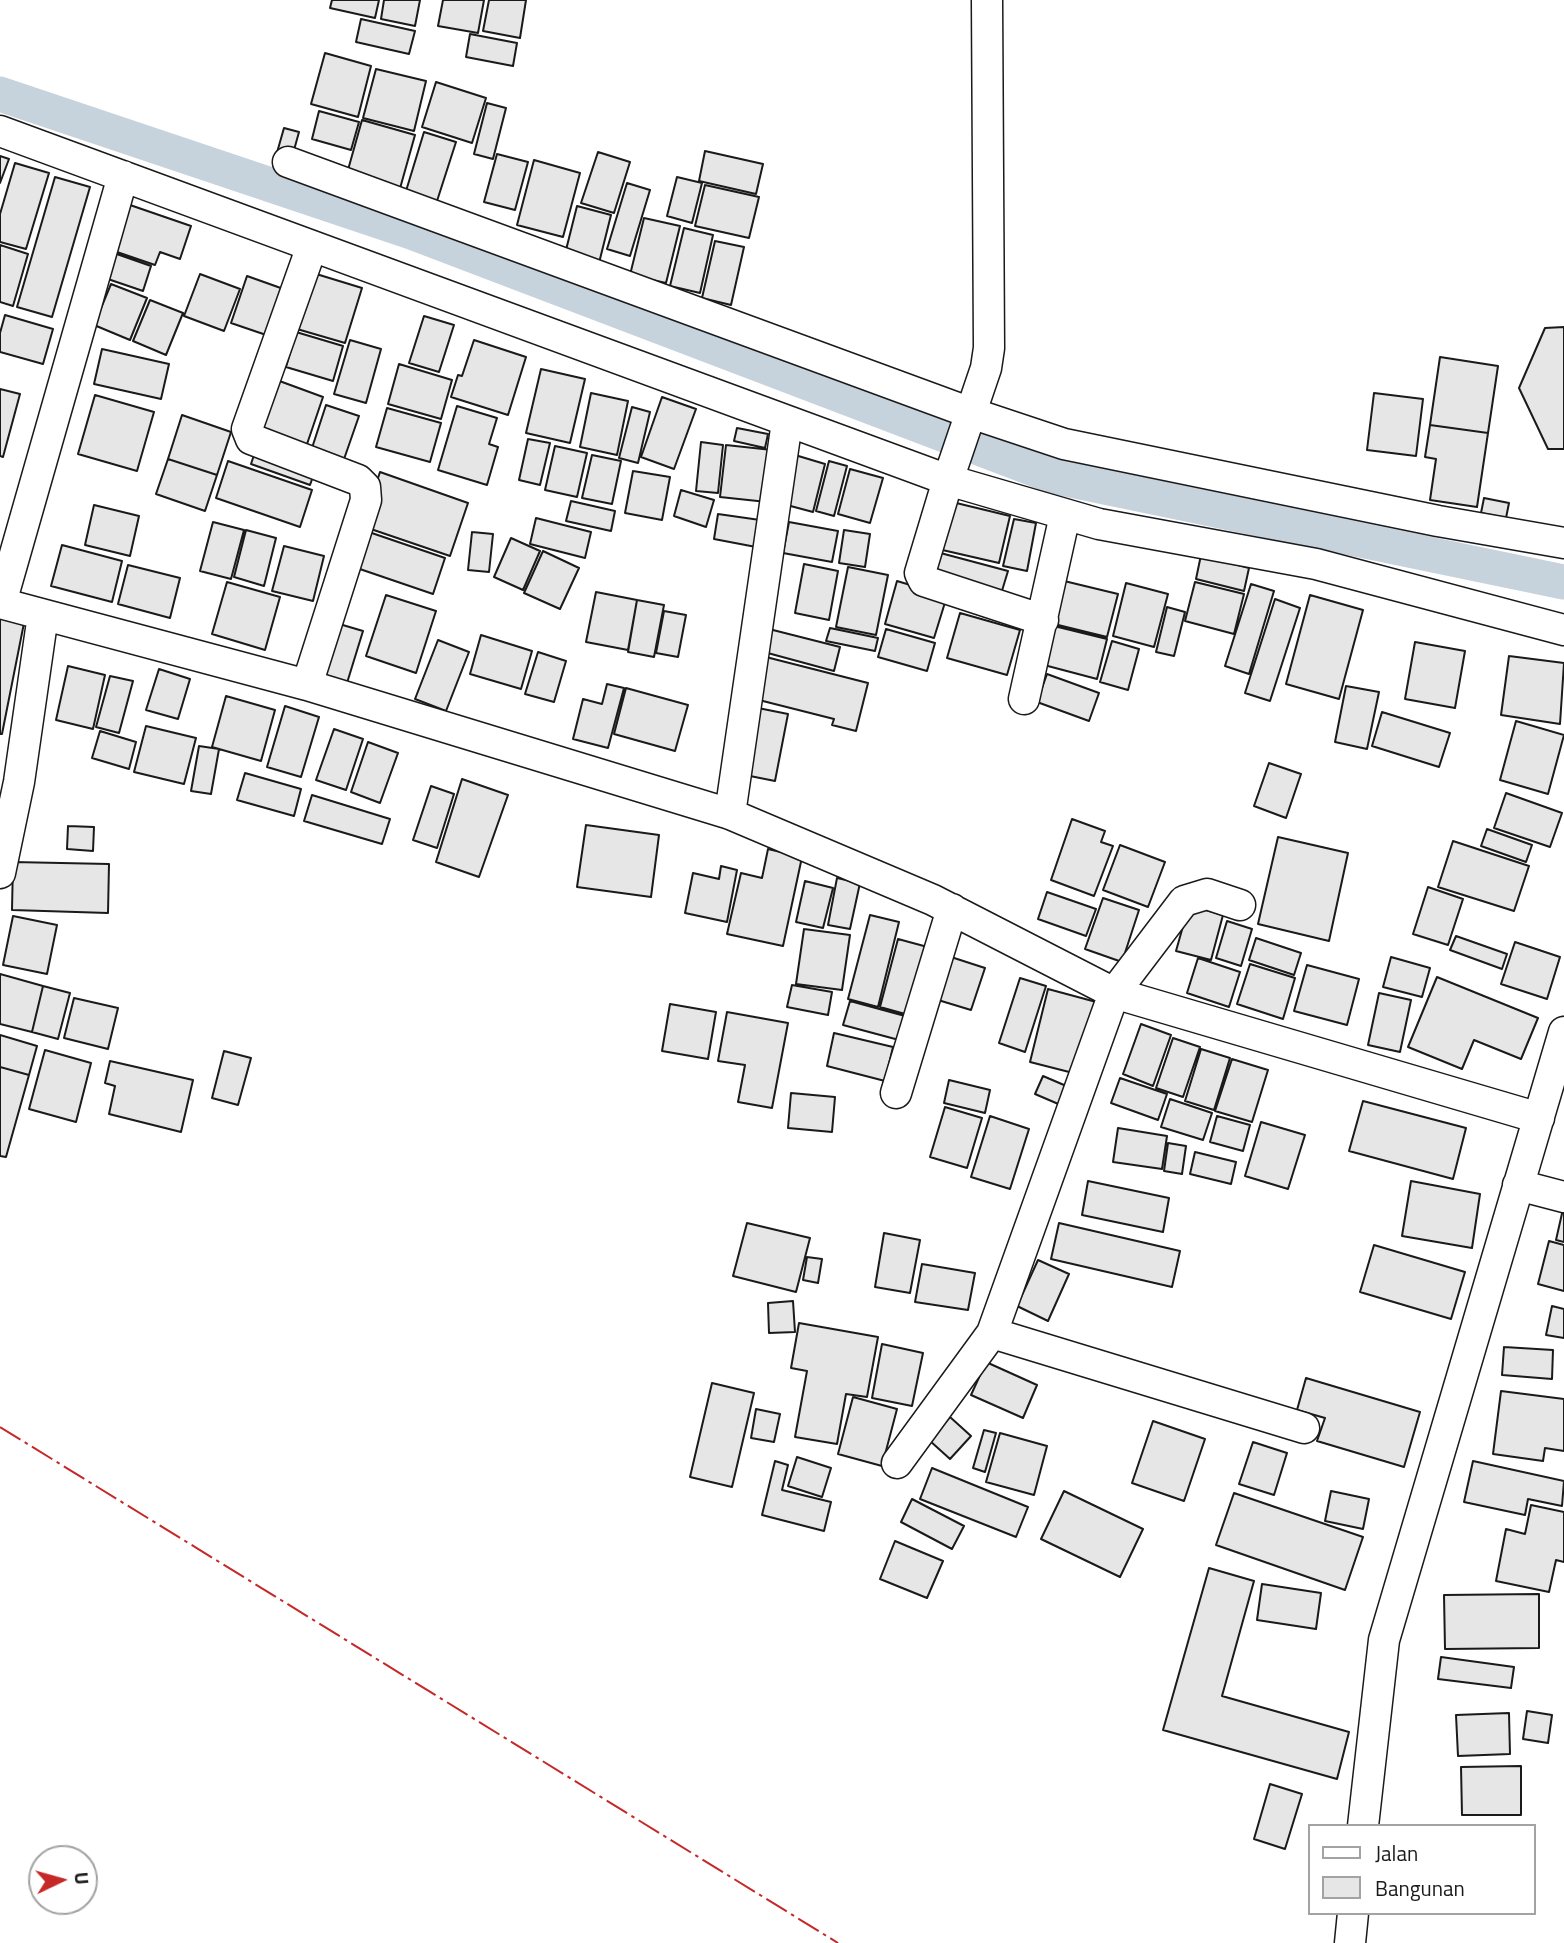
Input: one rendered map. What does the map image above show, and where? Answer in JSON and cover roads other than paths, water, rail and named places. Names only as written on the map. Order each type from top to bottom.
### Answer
[{"type":"street","points":[[987,0],[991,325],[986,369],[921,565],[925,581],[1043,620]]},
{"type":"street","points":[[0,131],[787,422],[952,471],[1065,515],[1316,565],[1564,630]]},
{"type":"street","points":[[288,162],[969,419],[1064,444],[1438,522],[1564,543]]},
{"type":"street","points":[[123,176],[0,603],[307,685],[730,814],[952,909],[1114,993],[1539,1118]]},
{"type":"street","points":[[307,685],[366,500],[365,487],[358,480],[251,439],[247,429],[312,246]]},
{"type":"street","points":[[730,814],[787,422]]},
{"type":"street","points":[[1024,699],[1065,515]]},
{"type":"street","points":[[0,873],[19,782],[43,615]]},
{"type":"street","points":[[897,1463],[992,1333],[1114,993],[1184,901],[1207,894],[1240,905]]},
{"type":"street","points":[[895,1093],[952,909]]},
{"type":"street","points":[[1363,1824],[1384,1640],[1564,1032]]},
{"type":"street","points":[[1518,1185],[1564,1197]]},
{"type":"street","points":[[992,1333],[1304,1428]]},
{"type":"street","points":[[1350,1943],[1353,1915]]},
{"type":"waterway","points":[[0,94],[411,232],[1052,476],[1564,582]]}]
